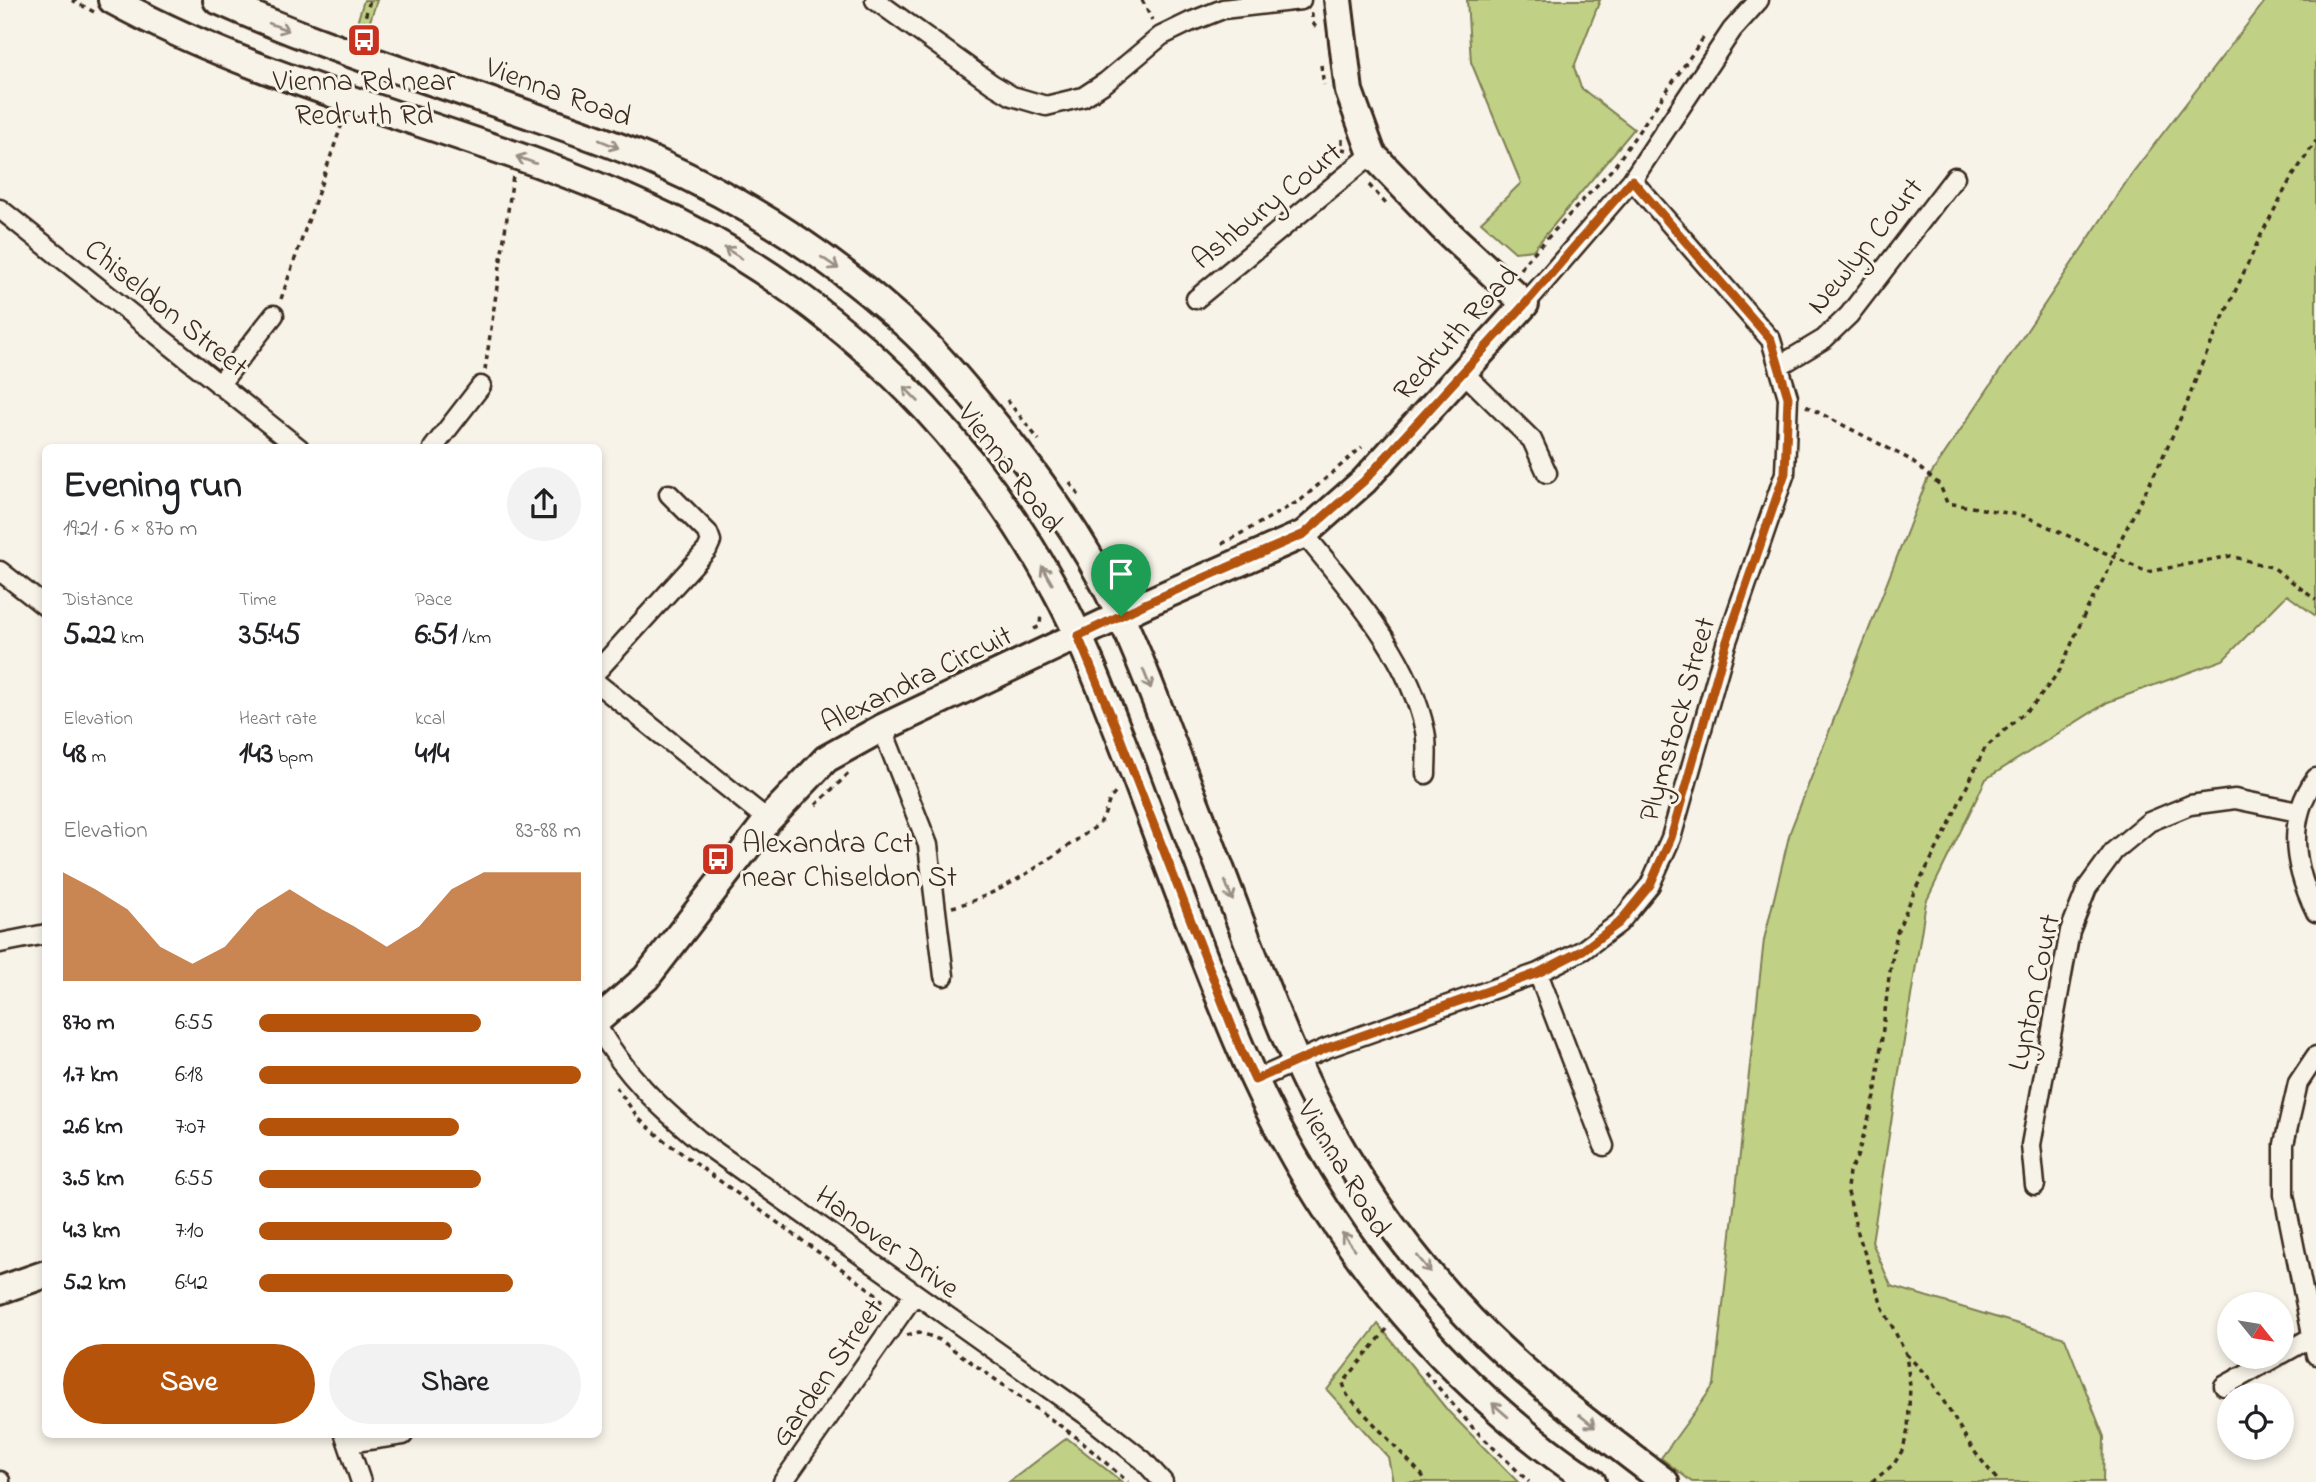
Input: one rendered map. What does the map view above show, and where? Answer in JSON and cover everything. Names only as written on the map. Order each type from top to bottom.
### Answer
[{"type":"main road","name":"Vienna Road","points":[[217,0],[355,55],[583,133],[658,163],[729,198],[848,275],[901,320],[959,381],[1013,444],[1053,498],[1121,616],[1297,1062],[1354,1170],[1396,1230],[1472,1321],[1514,1361],[1665,1482]]},
{"type":"main road","points":[[1338,0],[1349,91],[1372,154],[1442,227],[1517,297]]},
{"type":"main road","name":"Vienna Road","points":[[104,7],[153,23],[343,111],[511,170],[650,208],[714,242],[778,281],[823,314],[875,358],[925,408],[966,456],[1037,558],[1078,636],[1117,730],[1241,1050],[1292,1155],[1334,1221],[1403,1314],[1495,1406],[1532,1438],[1592,1482]]},
{"type":"main road","name":"Redruth Road","points":[[1121,616],[1304,534],[1364,481],[1463,372],[1517,297]]},
{"type":"main road","name":"Alexandra Circuit","points":[[602,1016],[646,978],[768,820],[825,759],[882,728],[1121,616]]},
{"type":"main road","points":[[0,1290],[42,1275]]},
{"type":"street","points":[[875,0],[992,84],[1012,96],[1046,106],[1083,97],[1106,82],[1161,36],[1190,22],[1223,9],[1301,0]]},
{"type":"street","name":"Redruth Road","points":[[1517,297],[1632,180],[1732,30],[1759,0]]},
{"type":"street","name":"Ashbury Court","points":[[1196,299],[1372,154]]},
{"type":"street","name":"Newlyn Court","points":[[1779,366],[1824,339],[1849,314],[1955,177]]},
{"type":"street","name":"Plymstock Street","points":[[1255,1080],[1327,1048],[1538,973],[1583,950],[1619,923],[1650,885],[1671,838],[1726,644],[1785,473],[1788,397],[1771,340],[1632,180]]},
{"type":"street","name":"Chiseldon Street","points":[[0,209],[294,444]]},
{"type":"street","points":[[219,385],[274,315]]},
{"type":"street","points":[[1463,372],[1532,440],[1547,472]]},
{"type":"street","points":[[436,444],[481,386]]},
{"type":"street","points":[[602,666],[707,550],[711,541],[708,533],[669,494]]},
{"type":"street","points":[[1304,534],[1355,597],[1386,642],[1409,685],[1425,732],[1426,774]]},
{"type":"street","points":[[0,571],[42,604]]},
{"type":"street","points":[[602,687],[768,820]]},
{"type":"street","points":[[882,728],[928,845],[943,976]]},
{"type":"street","points":[[2316,778],[2298,812],[2295,839],[2303,886],[2316,912]]},
{"type":"street","name":"Lynton Court","points":[[2035,1185],[2031,1145],[2070,931],[2087,888],[2114,851],[2149,822],[2190,805],[2235,799],[2298,812]]},
{"type":"street","points":[[0,943],[42,934]]},
{"type":"street","points":[[1538,973],[1604,1146]]},
{"type":"street","name":"Hanover Drive","points":[[602,1034],[618,1060],[654,1102],[699,1140],[1086,1414],[1143,1460],[1163,1482]]},
{"type":"street","points":[[2294,1351],[2314,1346],[2284,1195],[2284,1143],[2298,1083],[2316,1056]]},
{"type":"street","name":"Garden Street","points":[[783,1482],[914,1294]]},
{"type":"street","points":[[2229,1383],[2255,1369]]},
{"type":"street","points":[[347,1439],[361,1482]]},
{"type":"path","points":[[72,0],[104,7]]},
{"type":"path","points":[[355,55],[370,0]]},
{"type":"path","points":[[1142,0],[1161,36]]},
{"type":"path","points":[[1483,316],[1487,302],[1517,297],[1527,261],[1614,167],[1708,31]]},
{"type":"path","points":[[274,315],[285,292],[343,111]]},
{"type":"path","points":[[1999,1482],[1974,1451],[1930,1379],[1906,1354],[1882,1306],[1856,1227],[1847,1188],[1849,1172],[1857,1157],[1875,1097],[1897,932],[1914,890],[1943,837],[1985,748],[2036,702],[2060,670],[2186,405],[2200,368],[2261,235],[2289,182],[2316,141]]},
{"type":"path","points":[[481,386],[487,360],[511,170]]},
{"type":"path","points":[[1788,397],[1909,459],[1940,485],[1947,503],[2025,516],[2147,572],[2231,556],[2274,568],[2316,600]]},
{"type":"path","points":[[1216,547],[1301,500],[1370,440]]},
{"type":"path","points":[[1037,604],[1041,615]]},
{"type":"path","points":[[937,911],[972,902],[1039,866],[1097,826],[1103,819],[1110,799],[1119,789]]},
{"type":"path","points":[[1387,1329],[1343,1383],[1347,1395],[1426,1482]]},
{"type":"path","points":[[905,1336],[919,1332],[940,1340],[1076,1437],[1128,1482]]},
{"type":"path","points":[[1872,1482],[1894,1464],[1903,1449],[1908,1430],[1910,1386],[1906,1354]]},
{"type":"green space","points":[[364,0],[377,0],[368,27],[357,23]]},
{"type":"green space","points":[[1467,0],[1600,0],[1574,67],[1581,88],[1634,129],[1533,250],[1515,252],[1481,222],[1521,183],[1471,62]]},
{"type":"green space","points":[[2266,0],[2316,0],[2316,616],[2287,595],[2223,660],[2108,702],[1986,779],[1926,902],[1872,1242],[1891,1286],[2065,1338],[2104,1437],[2103,1482],[1692,1482],[1661,1458],[1714,1385],[1764,940],[1790,832],[1927,480],[2133,172]]},
{"type":"green space","points":[[1378,1324],[1448,1411],[1518,1482],[1393,1482],[1388,1457],[1327,1390]]},
{"type":"green space","points":[[1067,1438],[1122,1482],[1009,1482]]},
{"type":"place","name":"Vienna Rd near Redruth Rd","points":[[364,40]]},
{"type":"place","name":"Alexandra Cct near Chiseldon St","points":[[718,859]]},
{"type":"route","points":[[1632,180],[1771,340],[1788,397],[1785,473],[1726,644],[1671,838],[1650,885],[1619,923],[1583,950],[1538,973],[1327,1048],[1255,1080],[1078,636],[1121,616],[1304,534],[1364,481],[1525,304],[1632,180]]}]
